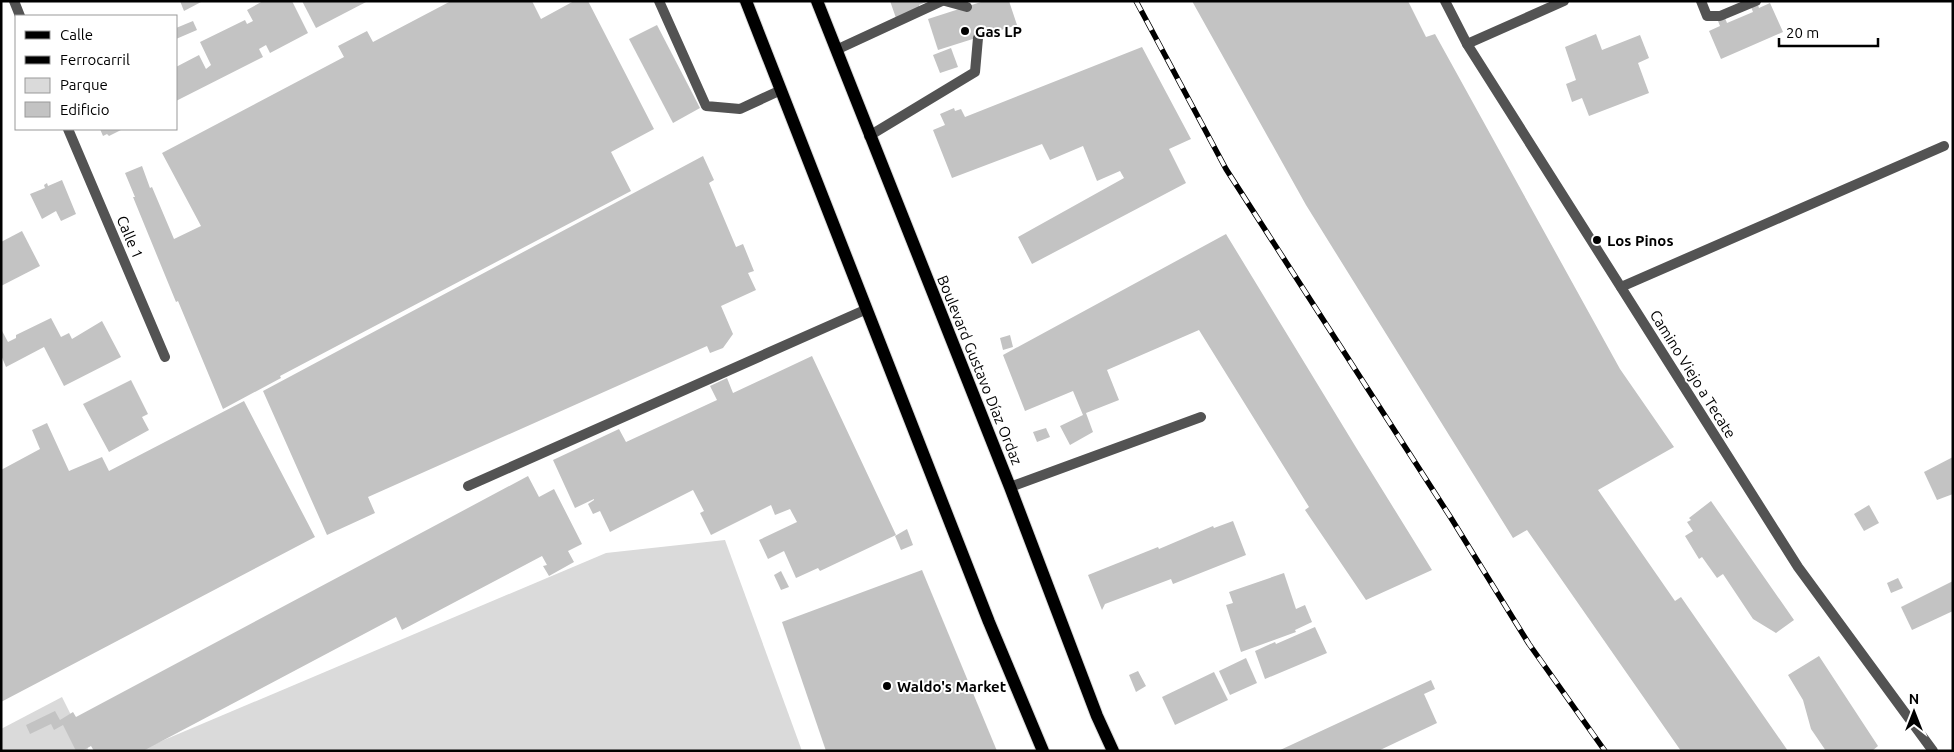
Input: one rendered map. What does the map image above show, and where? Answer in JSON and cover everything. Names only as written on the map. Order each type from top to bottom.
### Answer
[{"type":"main road","points":[[746,1],[989,622],[1043,751]]},
{"type":"main road","name":"Boulevard Gustavo Díaz Ordaz","points":[[817,1],[1010,487],[1097,716],[1113,751]]},
{"type":"street","points":[[14,1],[20,15]]},
{"type":"street","points":[[659,1],[706,106],[740,109],[781,90]]},
{"type":"street","points":[[836,50],[943,1],[966,7]]},
{"type":"street","name":"Camino Viejo a Tecate","points":[[1445,1],[1467,44],[1798,567],[1933,751]]},
{"type":"street","points":[[1467,44],[1564,1]]},
{"type":"street","points":[[1701,1],[1707,16],[1720,16],[1756,1]]},
{"type":"street","points":[[869,136],[975,72],[978,38]]},
{"type":"street","name":"Calle 1","points":[[68,130],[165,357]]},
{"type":"street","points":[[1621,287],[1944,146]]},
{"type":"street","points":[[468,486],[867,309]]},
{"type":"street","points":[[1010,487],[1201,417]]},
{"type":"green space","points":[[725,540],[802,751],[138,751],[606,553]]},
{"type":"green space","points":[[62,697],[89,751],[1,751],[1,729]]},
{"type":"building","points":[[180,1],[203,1],[184,11]]},
{"type":"building","points":[[263,1],[292,1],[308,33],[270,53],[266,45],[259,49],[263,57],[178,100],[178,66],[199,55],[206,69],[211,65],[200,42],[245,20],[247,24],[253,21],[247,10]]},
{"type":"building","points":[[302,1],[368,1],[316,28]]},
{"type":"building","points":[[451,1],[532,1],[541,19],[574,1],[588,1],[654,129],[611,152],[631,191],[280,376],[281,378],[223,409],[178,301],[176,302],[125,173],[142,166],[150,188],[152,187],[174,239],[201,226],[162,153],[344,57],[338,46],[367,31],[373,42]]},
{"type":"building","points":[[890,1],[929,1],[919,5],[920,8],[896,18]]},
{"type":"building","name":"Gas LP","points":[[984,1],[1009,1],[1017,25],[938,50],[928,19]]},
{"type":"building","points":[[1192,1],[1408,1],[1426,37],[1435,34],[1620,369],[1674,447],[1598,490],[1675,601],[1681,597],[1788,751],[1681,751],[1527,530],[1513,538],[1306,205]]},
{"type":"building","points":[[1770,3],[1783,32],[1721,59],[1709,31],[1720,26],[1718,21],[1725,18],[1727,23],[1753,12],[1751,7],[1758,5],[1759,8]]},
{"type":"building","points":[[193,21],[197,30],[178,38],[178,27]]},
{"type":"building","points":[[657,25],[700,108],[673,123],[629,39]]},
{"type":"building","points":[[1596,34],[1602,50],[1640,35],[1649,58],[1638,63],[1649,93],[1589,116],[1582,98],[1572,102],[1566,84],[1576,80],[1565,47]]},
{"type":"building","points":[[1142,47],[1191,139],[1169,149],[1186,183],[1032,264],[1018,237],[1124,178],[1120,171],[1097,181],[1083,146],[1050,160],[1042,144],[952,178],[933,130],[945,125],[940,114],[954,108],[955,111],[961,109],[965,117]]},
{"type":"building","points":[[951,48],[958,67],[940,73],[933,55]]},
{"type":"building","points":[[100,130],[121,130],[109,136],[107,134],[103,136]]},
{"type":"building","points":[[703,156],[714,180],[709,183],[736,247],[743,244],[754,271],[748,273],[756,290],[721,306],[733,334],[723,348],[710,353],[707,346],[368,497],[375,513],[327,535],[263,391]]},
{"type":"building","points":[[62,180],[76,214],[61,221],[56,211],[42,219],[30,194],[45,188],[44,185],[47,183],[48,186]]},
{"type":"building","points":[[22,231],[40,266],[1,286],[1,242]]},
{"type":"building","points":[[1226,234],[1432,570],[1366,600],[1305,510],[1309,507],[1199,330],[1107,370],[1119,400],[1086,413],[1093,432],[1070,445],[1060,426],[1083,415],[1073,391],[1025,411],[1003,355]]},
{"type":"building","points":[[51,318],[61,337],[69,333],[72,339],[102,321],[121,357],[64,386],[44,347],[6,367],[1,355],[1,329],[8,342],[16,338],[16,335]]},
{"type":"building","points":[[1010,335],[1013,347],[1003,350],[1000,338]]},
{"type":"building","points":[[812,356],[896,535],[820,571],[818,568],[796,578],[784,551],[768,559],[759,540],[797,522],[790,509],[775,515],[771,505],[711,535],[700,513],[704,511],[693,490],[610,532],[600,511],[593,514],[588,504],[594,499],[575,508],[553,460],[619,429],[626,442],[717,400],[710,386],[727,378],[733,393]]},
{"type":"building","points":[[131,380],[148,414],[142,417],[149,430],[109,452],[83,404]]},
{"type":"building","points":[[244,401],[315,537],[1,702],[1,470],[40,449],[32,430],[47,423],[69,471],[102,457],[109,471]]},
{"type":"building","points":[[1046,428],[1050,437],[1037,442],[1033,432]]},
{"type":"building","points":[[1953,457],[1953,494],[1937,500],[1924,472]]},
{"type":"building","points":[[528,476],[539,497],[554,489],[582,544],[568,551],[574,562],[549,576],[543,566],[547,565],[542,556],[402,630],[396,617],[143,751],[94,751],[91,746],[82,751],[76,751],[63,725],[54,730],[51,724],[30,734],[26,725],[55,711],[60,720],[73,712],[76,717]]},
{"type":"building","points":[[1711,501],[1794,620],[1776,633],[1753,619],[1723,574],[1717,578],[1702,557],[1699,559],[1685,536],[1693,531],[1687,522],[1691,520],[1689,518]]},
{"type":"building","points":[[1869,505],[1879,523],[1864,531],[1854,514]]},
{"type":"building","points":[[1233,521],[1246,555],[1173,584],[1171,579],[1105,604],[1102,610],[1088,575],[1158,547],[1159,549],[1213,526],[1214,528]]},
{"type":"building","points":[[907,529],[913,545],[901,550],[895,536]]},
{"type":"building","name":"Waldo's Market","points":[[922,570],[997,751],[826,751],[782,622]]},
{"type":"building","points":[[781,571],[789,587],[781,590],[774,575]]},
{"type":"building","points":[[1284,573],[1296,609],[1305,605],[1312,622],[1295,630],[1296,632],[1241,652],[1226,605],[1233,603],[1229,592]]},
{"type":"building","points":[[1898,578],[1903,588],[1891,593],[1887,583]]},
{"type":"building","points":[[1953,581],[1953,611],[1912,630],[1901,607]]},
{"type":"building","points":[[1315,627],[1327,653],[1265,679],[1255,651]]},
{"type":"building","points":[[1819,656],[1878,746],[1872,751],[1826,751],[1811,729],[1803,700],[1788,675]]},
{"type":"building","points":[[1246,658],[1257,683],[1230,695],[1219,671]]},
{"type":"building","points":[[1138,671],[1146,686],[1136,692],[1129,675]]},
{"type":"building","points":[[1214,672],[1228,700],[1175,725],[1162,697]]},
{"type":"building","points":[[1431,680],[1435,689],[1424,694],[1437,723],[1378,751],[1278,751]]},
{"type":"railway","points":[[1136,1],[1226,169],[1451,518],[1529,644],[1605,751]]},
{"type":"place","name":"Gas LP","points":[[965,31]]},
{"type":"place","name":"Los Pinos","points":[[1597,240]]},
{"type":"place","name":"Waldo's Market","points":[[887,686]]}]
